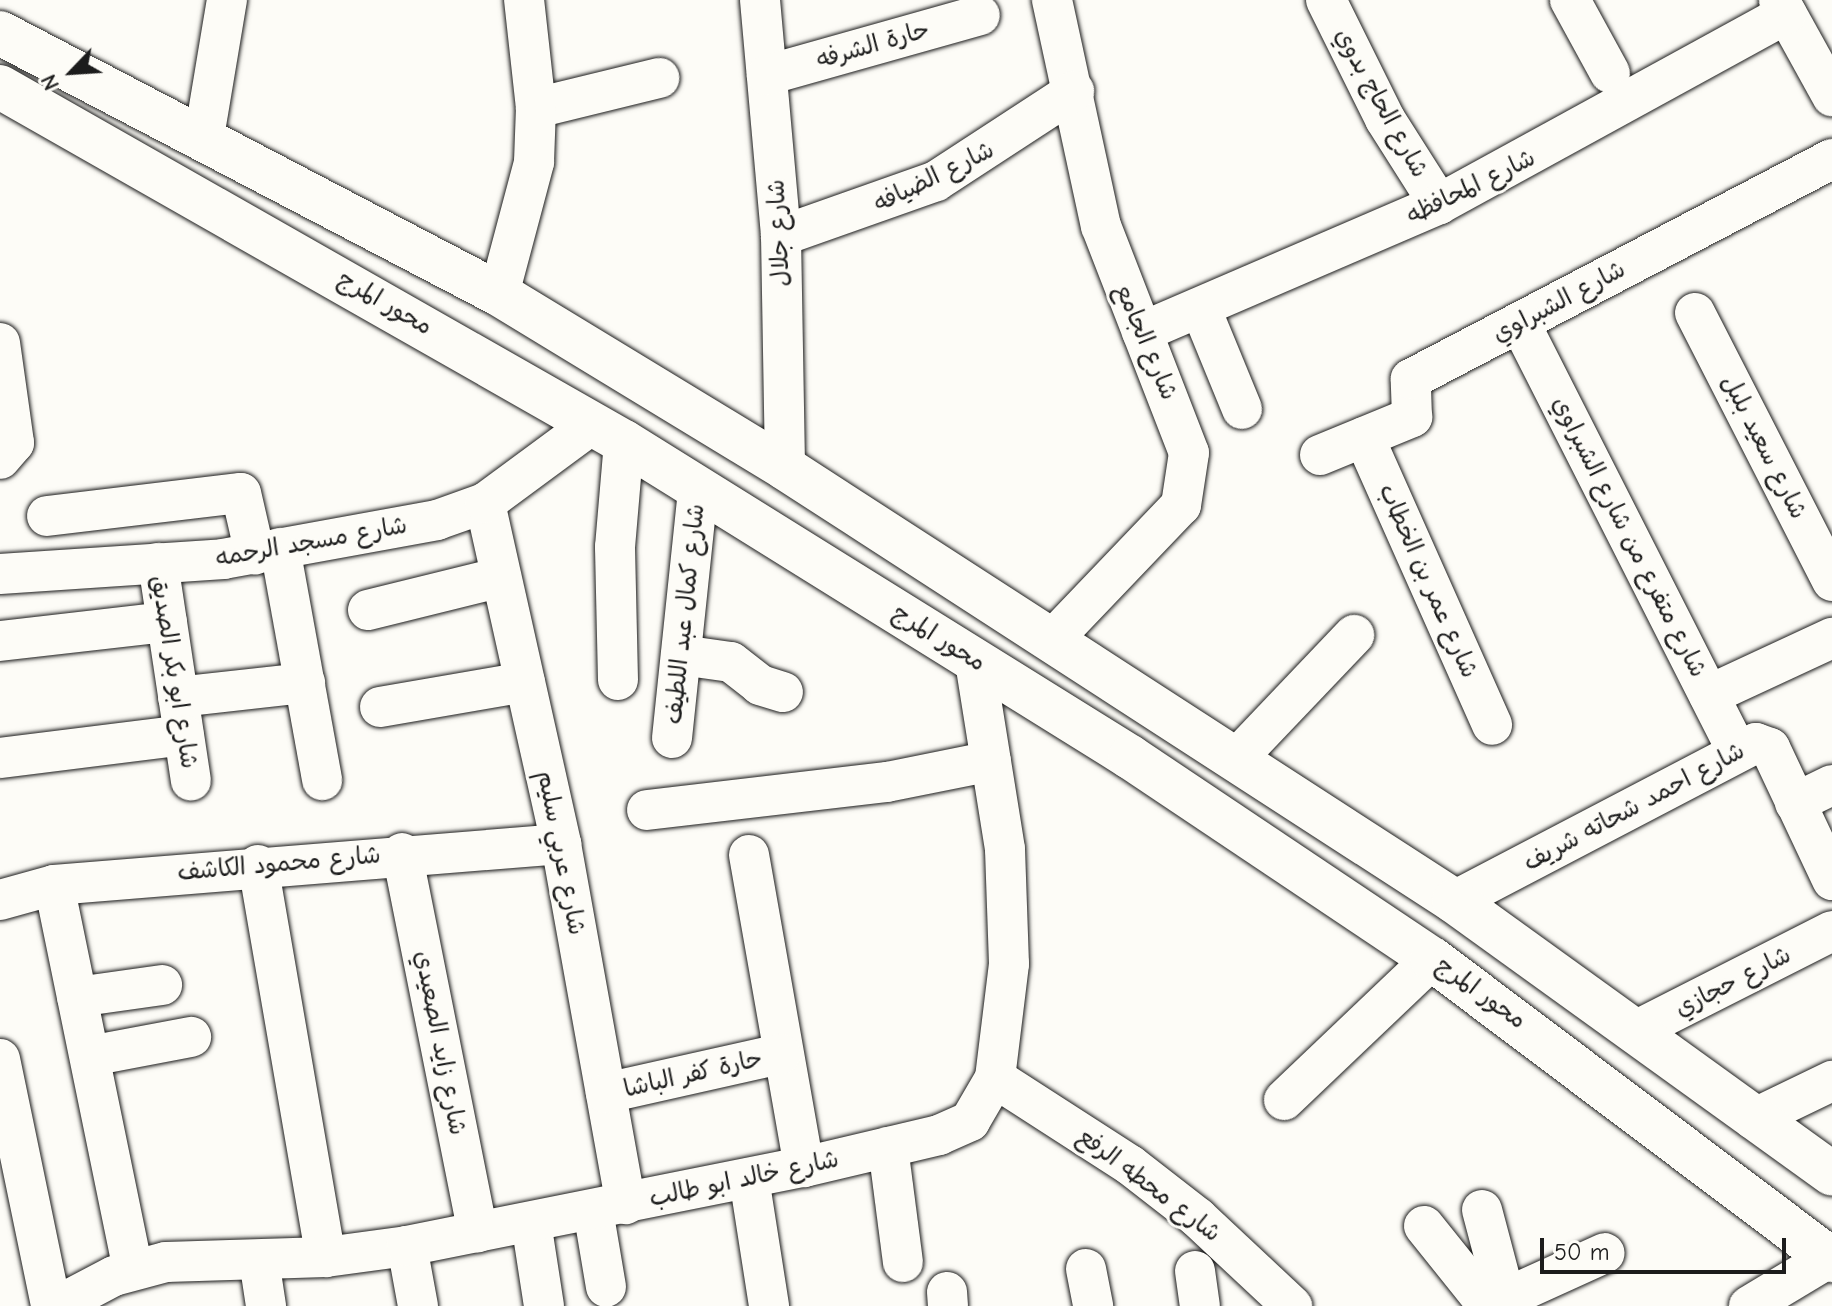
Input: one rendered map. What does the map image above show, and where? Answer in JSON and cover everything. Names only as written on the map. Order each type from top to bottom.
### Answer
[{"type":"main road","points":[[0,33],[499,294],[785,468],[1054,638],[1454,901],[1832,1174]]},
{"type":"main road","name":"محور المرج","points":[[0,87],[608,433],[975,661],[1432,959],[1831,1259]]},
{"type":"street","points":[[204,137],[227,0]]},
{"type":"street","points":[[499,294],[525,215],[536,108],[524,0]]},
{"type":"street","name":"شارع جلال","points":[[760,0],[781,236],[785,468]]},
{"type":"street","name":"شارع الجامع","points":[[1052,0],[1101,226],[1182,428],[1189,479],[1181,505],[1054,638]]},
{"type":"street","name":"شارع الحاج بدوي","points":[[1326,0],[1385,119],[1439,204]]},
{"type":"street","points":[[1570,0],[1610,73]]},
{"type":"street","points":[[1782,7],[1832,96]]},
{"type":"street","name":"شارع المحافظه","points":[[1142,332],[1439,204],[1782,7]]},
{"type":"street","name":"حارة الشرفه","points":[[767,75],[980,15]]},
{"type":"street","points":[[536,108],[659,78]]},
{"type":"street","name":"شارع الضيافه","points":[[781,236],[936,181],[1074,91]]},
{"type":"street","name":"شارع الشبراوي","points":[[1320,455],[1412,417],[1410,380],[1832,159]]},
{"type":"street","points":[[1201,309],[1242,409]]},
{"type":"street","name":"شارع سعيد بلبل","points":[[1695,313],[1832,581]]},
{"type":"street","name":"شارع متفرع من شارع الشبراوي","points":[[1520,323],[1738,752]]},
{"type":"street","points":[[0,343],[14,443],[0,459]]},
{"type":"street","points":[[608,433],[618,680]]},
{"type":"street","name":"شارع مسجد الرحمه","points":[[0,574],[158,563],[268,551],[437,520],[485,503],[608,433]]},
{"type":"street","name":"شارع عمر بن الخطاب","points":[[1364,437],[1492,725]]},
{"type":"street","name":"شارع كمال عبد اللطيف","points":[[672,738],[698,489]]},
{"type":"street","points":[[47,516],[241,493],[268,551],[305,683],[322,780]]},
{"type":"street","name":"شارع عربي سليم","points":[[485,503],[561,844],[606,1093],[610,1207],[606,1287]]},
{"type":"street","name":"شارع ابو بكر الصديق","points":[[158,563],[191,781]]},
{"type":"street","points":[[368,610],[501,577]]},
{"type":"street","points":[[0,641],[167,622]]},
{"type":"street","points":[[1237,758],[1354,635]]},
{"type":"street","points":[[1709,695],[1832,638]]},
{"type":"street","points":[[681,655],[735,664],[760,685],[783,692]]},
{"type":"street","name":"شارع خالد ابو طالب","points":[[54,1306],[133,1269],[197,1258],[259,1260],[326,1257],[407,1246],[804,1167],[888,1147],[970,1121],[995,1078],[1009,907],[975,661]]},
{"type":"street","points":[[380,707],[525,682]]},
{"type":"street","points":[[0,758],[181,716],[305,683]]},
{"type":"street","name":"شارع احمد شحاته شريف","points":[[1454,901],[1756,743],[1770,748],[1832,880]]},
{"type":"street","points":[[647,810],[887,782],[991,761]]},
{"type":"street","points":[[1795,803],[1832,785]]},
{"type":"street","name":"شارع محمود الكاشف","points":[[0,900],[54,885],[402,853],[561,844]]},
{"type":"street","name":"شارع زايد الصعيدي","points":[[402,853],[478,1232]]},
{"type":"street","points":[[749,855],[781,1054],[804,1167]]},
{"type":"street","points":[[258,865],[326,1257]]},
{"type":"street","points":[[54,885],[133,1269]]},
{"type":"street","name":"شارع حجازي","points":[[1633,1032],[1832,931]]},
{"type":"street","points":[[1284,1100],[1432,959]]},
{"type":"street","points":[[77,997],[162,985]]},
{"type":"street","points":[[90,1056],[191,1037]]},
{"type":"street","name":"حارة كفر الباشا","points":[[606,1093],[781,1054]]},
{"type":"street","points":[[0,1059],[54,1306]]},
{"type":"street","name":"شارع محطه الرفع","points":[[995,1078],[1141,1174],[1292,1306]]},
{"type":"street","points":[[1753,1119],[1832,1081]]},
{"type":"street","points":[[888,1147],[903,1262]]},
{"type":"street","points":[[749,1178],[769,1306]]},
{"type":"street","points":[[1482,1210],[1494,1303]]},
{"type":"street","points":[[531,1222],[544,1306]]},
{"type":"street","points":[[1424,1226],[1494,1303]]},
{"type":"street","points":[[407,1246],[418,1306]]},
{"type":"street","points":[[1494,1303],[1605,1253]]},
{"type":"street","points":[[1749,1306],[1831,1259]]},
{"type":"street","points":[[259,1260],[266,1306]]}]
